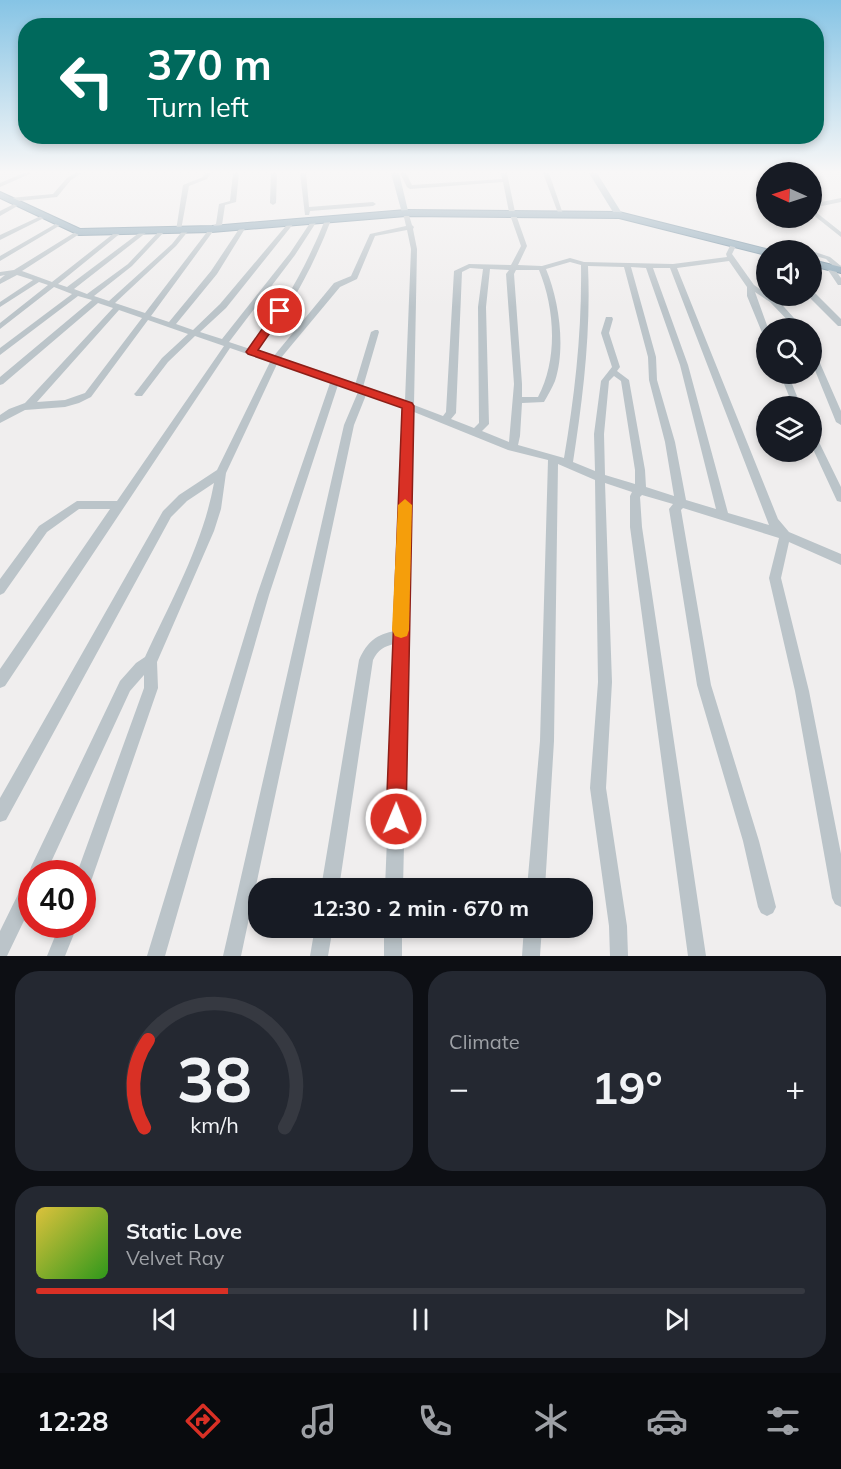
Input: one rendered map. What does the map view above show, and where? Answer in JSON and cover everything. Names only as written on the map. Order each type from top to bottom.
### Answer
[{"type":"highway","points":[[49,218],[79,232],[212,229],[355,218]]},
{"type":"highway","points":[[629,218],[756,250]]},
{"type":"highway","points":[[822,265],[837,269]]},
{"type":"street","points":[[0,238],[42,218]]},
{"type":"street","points":[[29,404],[114,306],[174,245],[182,230],[183,218]]},
{"type":"street","points":[[0,420],[17,408],[29,404],[67,404],[88,395],[212,229],[219,225],[220,218]]},
{"type":"street","points":[[0,681],[227,343],[292,254],[311,221],[310,218]]},
{"type":"street","points":[[394,878],[400,637],[414,249],[408,218]]},
{"type":"street","points":[[512,447],[515,436],[518,384],[512,268],[520,258],[524,246],[514,218]]},
{"type":"street","points":[[822,219],[841,235]]},
{"type":"street","points":[[252,352],[312,258],[328,220]]},
{"type":"street","points":[[139,394],[165,360],[223,306],[292,222]]},
{"type":"street","points":[[0,259],[61,223]]},
{"type":"street","points":[[171,325],[214,272],[243,227]]},
{"type":"street","points":[[43,860],[125,686],[141,668],[150,662],[208,531],[215,509],[221,473],[275,360],[337,285],[354,277],[372,235],[411,227]]},
{"type":"street","points":[[0,327],[120,231]]},
{"type":"street","points":[[0,352],[145,231]]},
{"type":"street","points":[[88,297],[130,265],[162,231]]},
{"type":"street","points":[[0,282],[79,232]]},
{"type":"street","points":[[734,244],[729,254],[751,287],[773,300],[790,318]]},
{"type":"street","points":[[822,256],[828,258],[837,269],[841,283]]},
{"type":"street","points":[[444,421],[451,413],[458,272],[469,266],[542,268],[570,260],[584,264],[673,267],[731,259]]},
{"type":"street","points":[[568,464],[580,391],[585,327],[584,264]]},
{"type":"street","points":[[627,265],[652,357],[653,380],[670,442],[681,503]]},
{"type":"street","points":[[649,266],[684,365],[723,515]]},
{"type":"street","points":[[476,432],[484,424],[483,307],[487,267]]},
{"type":"street","points":[[673,267],[773,522],[784,535]]},
{"type":"street","points":[[516,400],[541,400],[551,379],[554,349],[553,299],[542,268]]},
{"type":"street","points":[[0,274],[16,272],[227,343],[408,406],[512,447],[553,458],[599,477],[641,488],[784,535],[841,560]]},
{"type":"street","points":[[0,305],[38,280]]},
{"type":"street","points":[[751,287],[751,296],[760,318]]},
{"type":"street","points":[[0,382],[97,300]]},
{"type":"street","points":[[822,305],[841,324]]},
{"type":"street","points":[[609,320],[605,333],[616,367],[605,381],[599,434],[605,682],[598,788],[618,926],[619,956]]},
{"type":"street","points":[[232,956],[349,425],[361,390],[375,332]]},
{"type":"street","points":[[617,374],[625,380],[640,470],[641,488],[636,496],[636,526],[697,956]]},
{"type":"street","points":[[822,377],[841,422]]},
{"type":"street","points":[[156,956],[248,642],[303,467],[335,381]]},
{"type":"street","points":[[537,878],[547,741],[553,458]]},
{"type":"street","points":[[822,459],[841,498]]},
{"type":"street","points":[[0,814],[167,514],[183,498],[221,473]]},
{"type":"street","points":[[681,503],[675,509],[704,685],[751,841],[767,907]]},
{"type":"street","points":[[0,589],[43,529],[77,505],[117,505]]},
{"type":"street","points":[[784,535],[775,578],[802,691],[841,898]]},
{"type":"street","points":[[332,878],[366,660],[370,648],[378,641],[400,637]]},
{"type":"street","points":[[90,860],[151,688],[153,677],[150,662]]},
{"type":"street","points":[[0,951],[18,913]]},
{"type":"street","points":[[56,956],[63,938]]},
{"type":"street","points":[[319,956],[322,938]]},
{"type":"street","points":[[393,938],[393,956]]},
{"type":"street","points":[[531,956],[532,938]]},
{"type":"slow traffic","points":[[401,630],[405,505]]},
{"type":"route","points":[[280,311],[252,352],[408,406],[396,819]]}]
